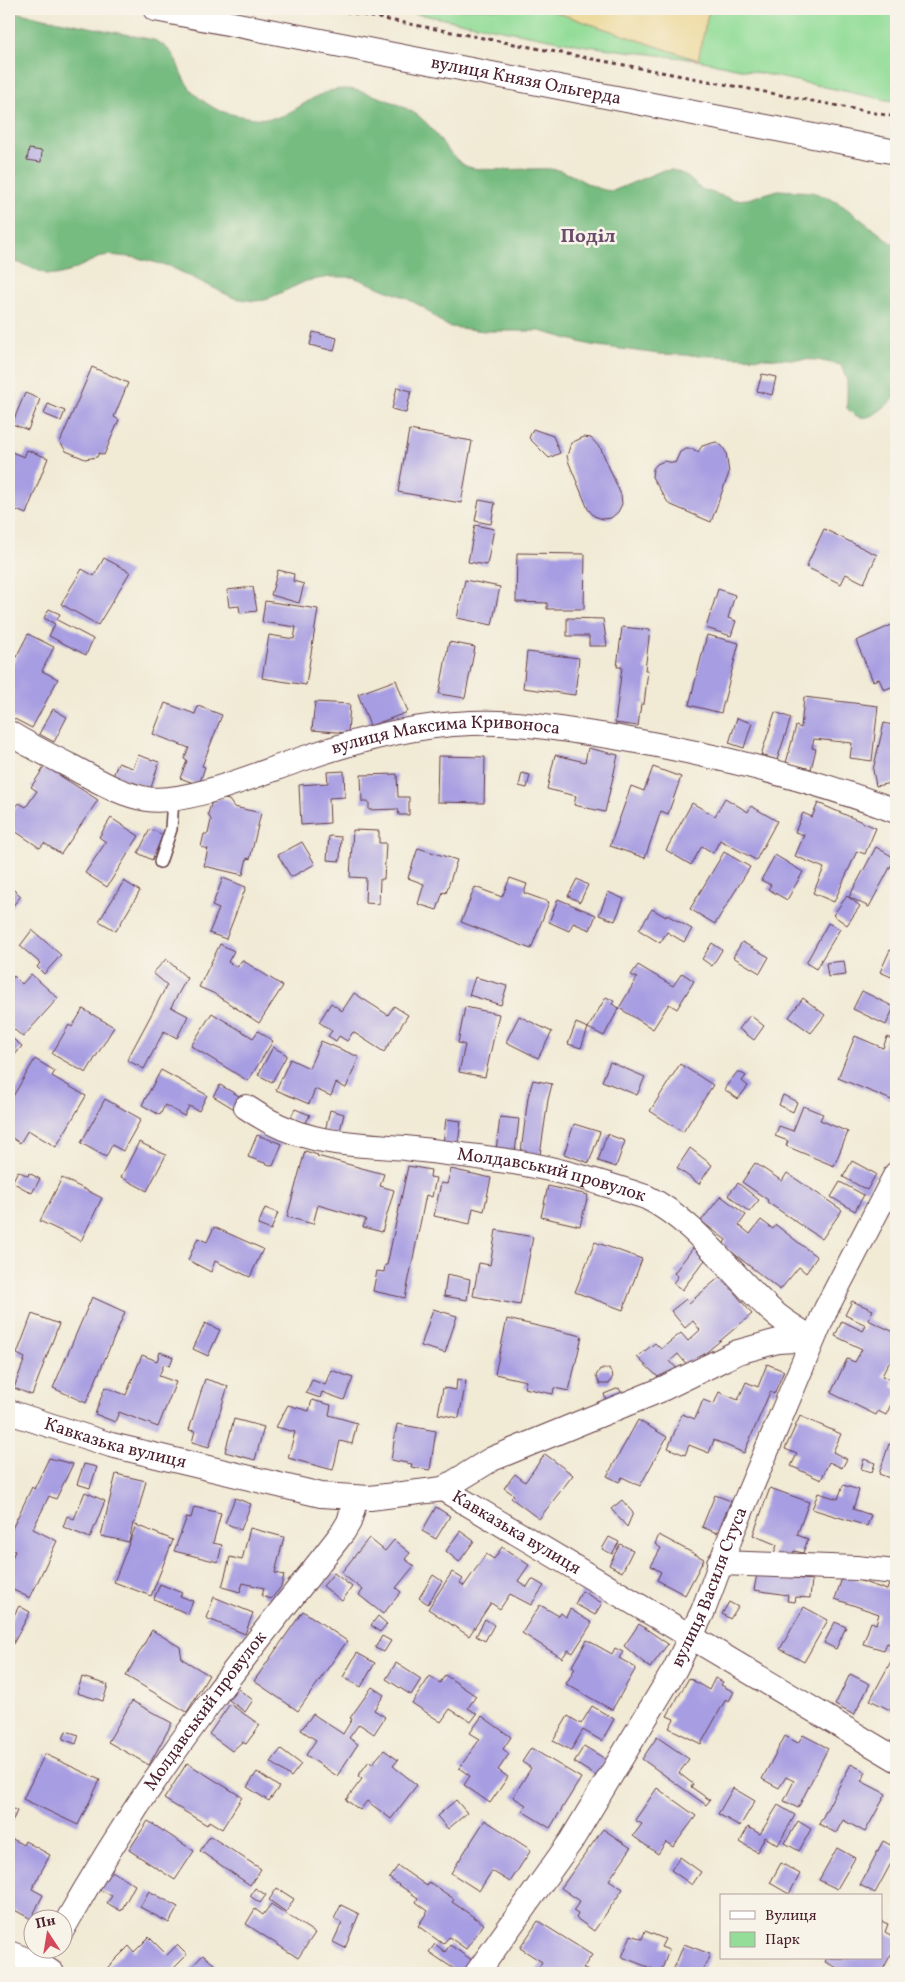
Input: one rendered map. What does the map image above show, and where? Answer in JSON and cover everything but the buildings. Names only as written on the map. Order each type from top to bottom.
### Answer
[{"type":"street","name":"вулиця Князя Ольгерда","points":[[155,9],[896,152]]},
{"type":"street","name":"вулиця Максима Кривоноса","points":[[9,733],[114,788],[146,798],[173,799],[308,757],[395,733],[444,725],[531,724],[729,760],[794,776],[896,811]]},
{"type":"street","name":"Молдавський провулок","points":[[246,1107],[283,1129],[315,1139],[340,1144],[405,1148],[516,1162],[571,1173],[646,1198],[655,1202],[691,1230],[775,1314],[813,1339]]},
{"type":"street","name":"вулиця Василя Стуса","points":[[477,1973],[590,1812],[653,1707],[691,1636],[703,1611],[719,1564],[813,1339],[896,1174]]},
{"type":"street","points":[[443,1489],[492,1459],[658,1391],[738,1352],[778,1341],[813,1339]]},
{"type":"street","name":"Кавказька вулиця","points":[[9,1412],[74,1434],[135,1451],[308,1493],[356,1498],[386,1497],[443,1489],[896,1759]]},
{"type":"street","name":"Молдавський провулок","points":[[72,1913],[114,1842],[212,1700],[343,1532],[351,1517],[356,1498]]},
{"type":"street","points":[[719,1564],[856,1568],[896,1572]]},
{"type":"street","points":[[9,1953],[48,1963]]},
{"type":"lane","points":[[160,862],[171,829],[173,799]]},
{"type":"path","points":[[331,9],[896,117]]},
{"type":"green space","points":[[391,9],[546,9],[696,60],[587,46]]},
{"type":"green space","points":[[709,9],[896,9],[896,102],[697,60]]},
{"type":"green space","points":[[9,11],[154,40],[163,45],[173,55],[184,79],[195,94],[214,108],[232,114],[259,118],[276,118],[325,93],[344,89],[355,90],[390,101],[421,118],[457,160],[470,167],[491,170],[558,170],[597,188],[613,191],[661,171],[673,170],[685,175],[701,189],[735,200],[748,199],[778,190],[812,192],[829,198],[843,206],[896,246],[896,397],[878,412],[866,417],[860,417],[847,408],[847,381],[841,365],[817,360],[659,354],[591,345],[540,331],[485,331],[451,327],[442,323],[423,307],[404,297],[353,277],[330,277],[306,281],[265,300],[254,301],[234,298],[169,266],[138,258],[102,256],[68,272],[56,275],[47,274],[20,263],[9,261]]},
{"type":"sand","points":[[546,9],[709,9],[698,60]]},
{"type":"district","name":"Поділ","points":[[588,237]]}]
